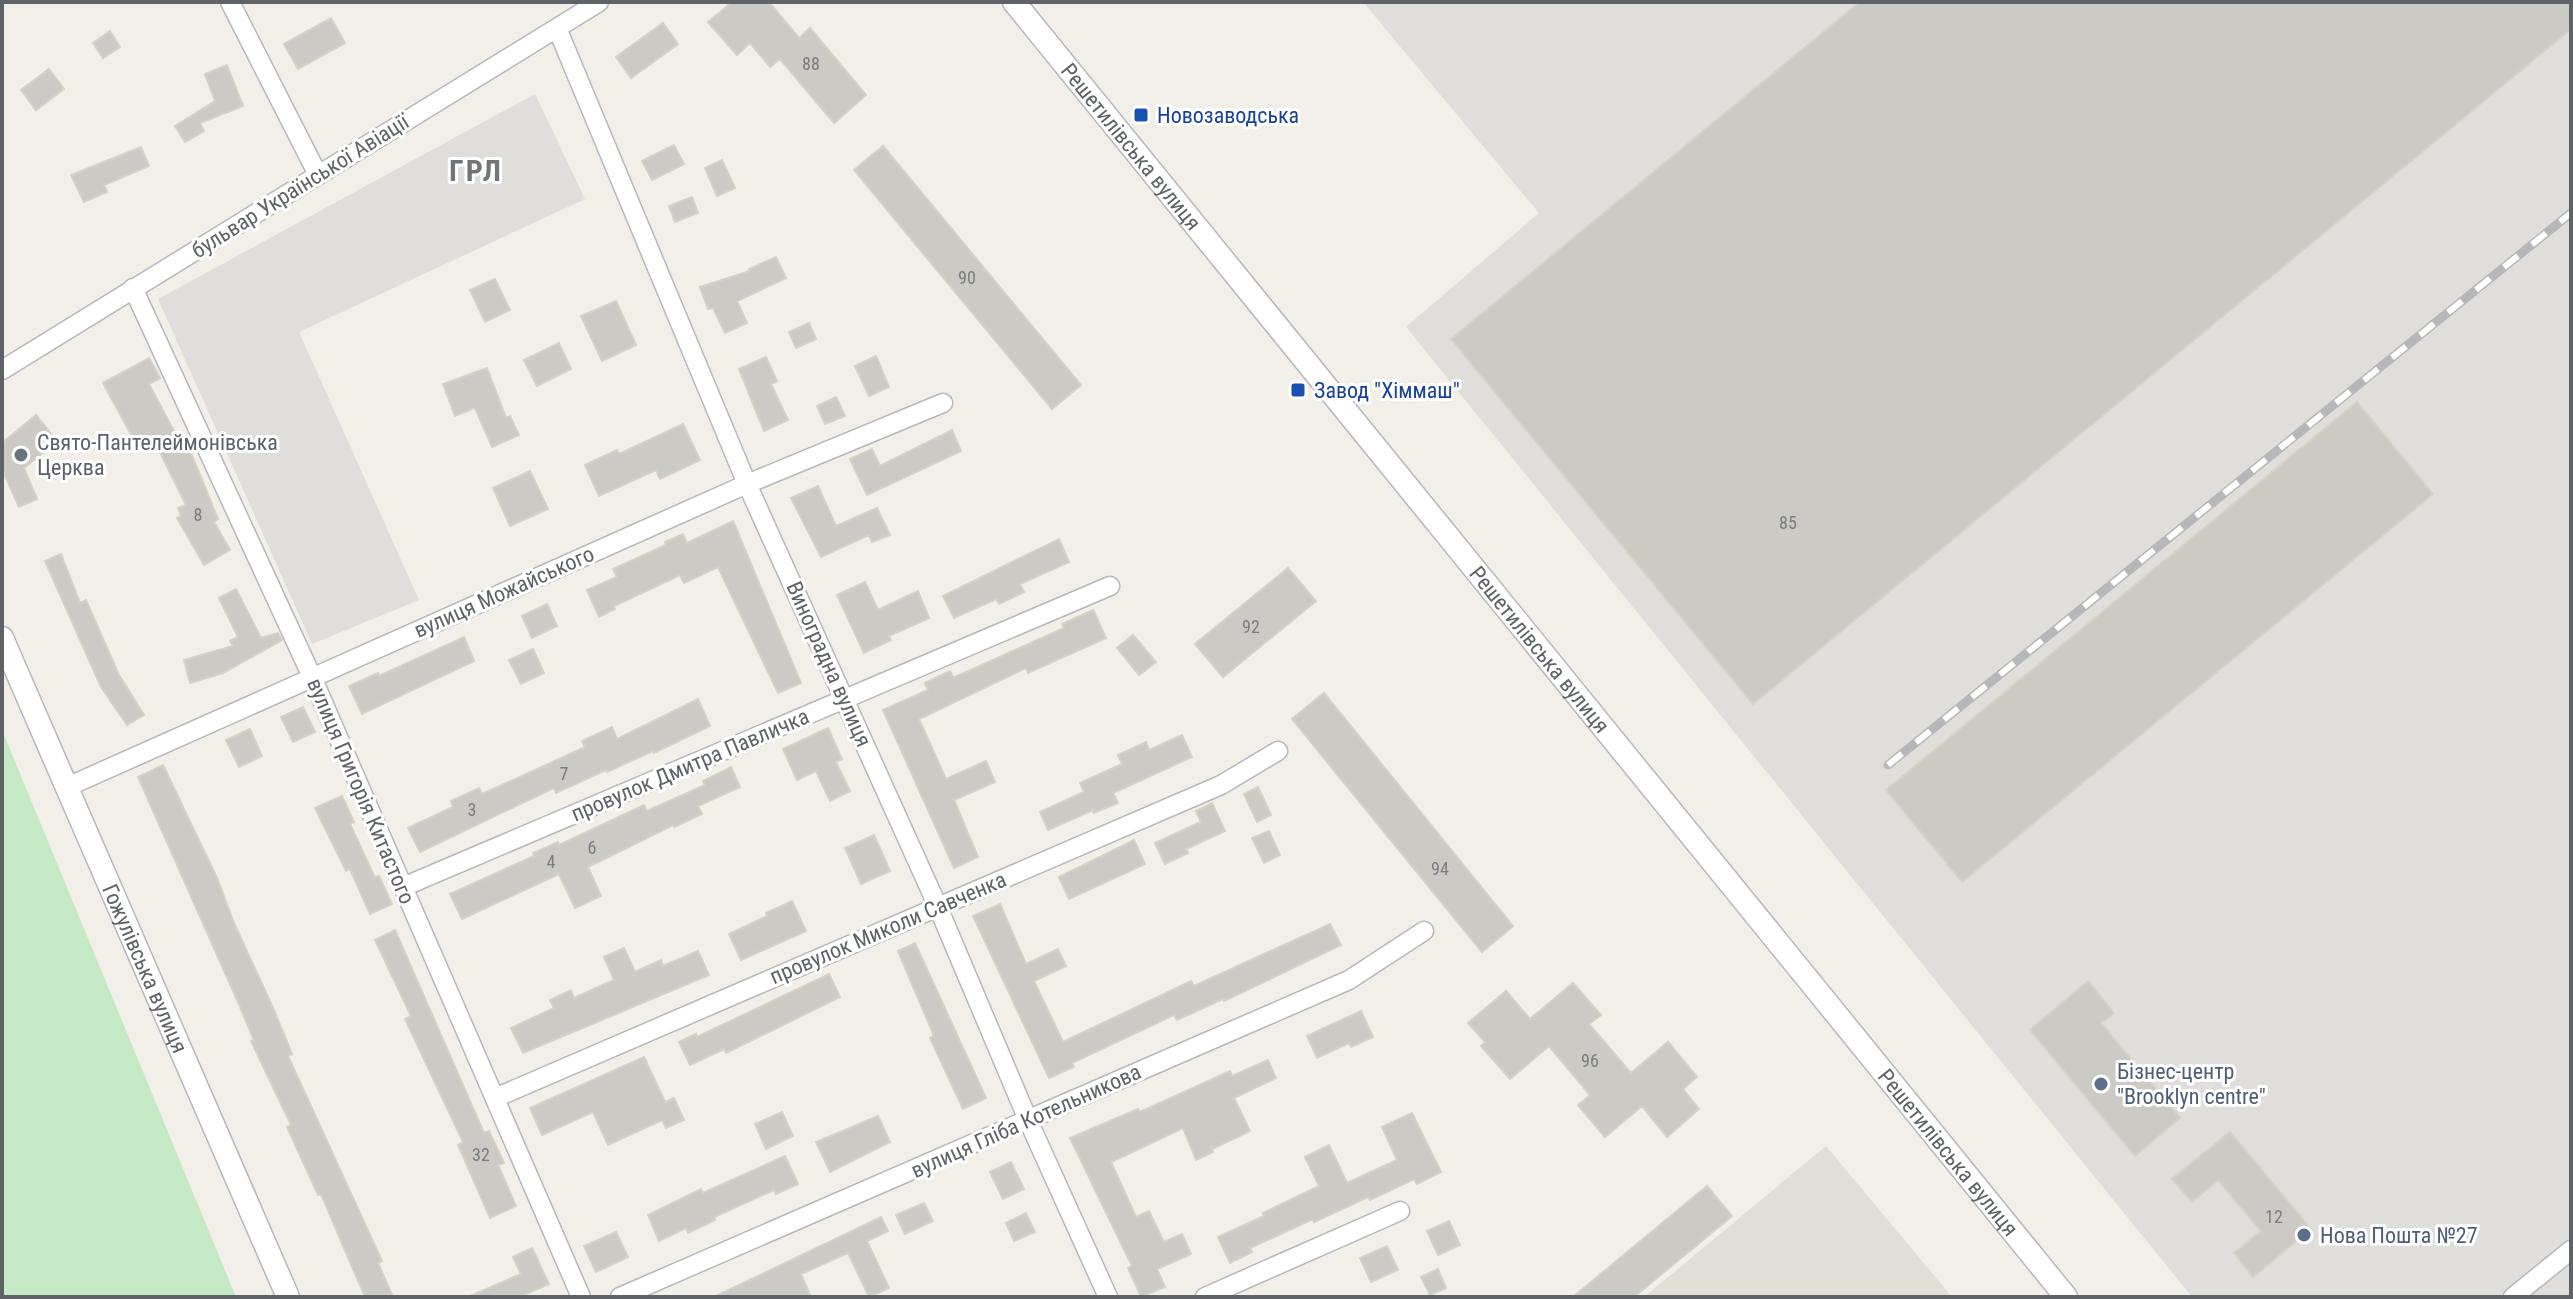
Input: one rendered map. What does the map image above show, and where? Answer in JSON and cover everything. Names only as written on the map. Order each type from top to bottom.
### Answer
[{"type":"street","points":[[230,2],[318,175]]},
{"type":"street","name":"бульвар Української Авіації","points":[[2,370],[318,175],[564,16],[599,2]]},
{"type":"street","name":"Решетилівська вулиця","points":[[1014,2],[2066,1297]]},
{"type":"street","name":"Виноградна вулиця","points":[[564,16],[747,484],[938,907],[1028,1120],[1108,1297]]},
{"type":"street","name":"вулиця Григорія Китастого","points":[[133,288],[312,677],[581,1297]]},
{"type":"street","name":"вулиця Можайського","points":[[67,787],[747,484],[943,403]]},
{"type":"street","name":"провулок Дмитра Павличка","points":[[403,887],[1110,586]]},
{"type":"street","name":"Гожулівська вулиця","points":[[2,638],[288,1297]]},
{"type":"street","name":"провулок Миколи Савченка","points":[[495,1098],[1221,785],[1278,751]]},
{"type":"street","name":"вулиця Гліба Котельникова","points":[[620,1297],[1349,980],[1424,931]]},
{"type":"street","points":[[1205,1297],[1400,1211]]},
{"type":"street","points":[[2513,1297],[2571,1250]]},
{"type":"shaded area","points":[[1363,2],[2571,2],[2571,1297],[2192,1297],[1406,327],[1539,213]]},
{"type":"shaded area","points":[[535,94],[585,199],[299,332],[419,600],[312,644],[158,299]]},
{"type":"shaded area","points":[[1826,1146],[1952,1297],[1644,1297]]},
{"type":"green space","points":[[2,730],[236,1297],[2,1297]]},
{"type":"building","points":[[732,2],[769,2],[799,38],[810,28],[866,95],[834,123],[780,59],[770,67],[750,43],[737,55],[708,22]]},
{"type":"building","points":[[1860,2],[2571,2],[2571,29],[1753,704],[1451,339]]},
{"type":"building","points":[[331,18],[345,43],[298,69],[284,44]]},
{"type":"building","points":[[663,23],[678,44],[631,78],[616,57]]},
{"type":"building","points":[[110,31],[120,47],[103,58],[93,43]]},
{"type":"building","points":[[227,65],[243,106],[200,123],[204,131],[185,142],[175,126],[215,101],[205,74]]},
{"type":"building","points":[[49,69],[64,89],[36,110],[21,90]]},
{"type":"building","points":[[674,145],[684,164],[652,180],[642,161]]},
{"type":"building","points":[[883,146],[1081,385],[1052,409],[854,170]]},
{"type":"building","points":[[141,147],[149,166],[104,185],[107,192],[84,202],[71,175]]},
{"type":"building","points":[[722,160],[735,188],[717,196],[705,168]]},
{"type":"building","points":[[692,197],[698,213],[675,222],[669,206]]},
{"type":"building","points":[[776,257],[786,278],[737,301],[747,323],[725,333],[713,308],[708,309],[700,287],[750,271]]},
{"type":"building","points":[[495,279],[510,310],[485,322],[470,290]]},
{"type":"building","points":[[616,301],[636,345],[602,361],[581,316]]},
{"type":"building","points":[[809,323],[816,339],[796,348],[789,332]]},
{"type":"building","points":[[559,343],[571,369],[537,386],[524,360]]},
{"type":"building","points":[[876,356],[889,387],[869,396],[855,366]]},
{"type":"building","points":[[766,357],[777,381],[771,384],[788,420],[764,431],[739,369]]},
{"type":"building","points":[[149,358],[160,378],[149,384],[184,450],[189,448],[218,519],[214,522],[230,550],[204,565],[177,518],[181,516],[178,508],[186,505],[151,434],[135,442],[103,383]]},
{"type":"building","points":[[487,368],[506,418],[510,416],[519,435],[492,447],[475,408],[455,416],[443,384]]},
{"type":"building","points":[[836,397],[845,416],[825,424],[817,406]]},
{"type":"building","points":[[2357,402],[2433,494],[1962,882],[1886,790]]},
{"type":"building","name":"Свято-Пантелеймонівська Церква","points":[[36,415],[57,441],[24,468],[37,499],[19,507],[2,469],[2,443]]},
{"type":"building","points":[[683,424],[700,460],[660,479],[656,470],[599,496],[585,465],[617,450],[619,454]]},
{"type":"building","points":[[952,430],[961,451],[867,495],[850,459],[872,449],[880,466]]},
{"type":"building","points":[[530,471],[548,509],[510,526],[493,488]]},
{"type":"building","points":[[818,486],[836,526],[877,508],[890,535],[872,542],[869,535],[821,557],[791,498]]},
{"type":"building","points":[[733,521],[801,683],[778,693],[718,567],[684,583],[680,575],[614,606],[615,609],[599,617],[587,590],[617,577],[613,569],[666,545],[665,542],[683,534],[687,543]]},
{"type":"building","points":[[1059,539],[1069,562],[1020,584],[1024,592],[999,604],[996,599],[954,618],[943,596]]},
{"type":"building","points":[[61,554],[80,603],[86,600],[119,675],[144,715],[127,725],[101,687],[45,561]]},
{"type":"building","points":[[1288,568],[1316,601],[1223,677],[1195,644]]},
{"type":"building","points":[[865,582],[878,610],[918,591],[929,618],[889,636],[891,640],[864,653],[837,595]]},
{"type":"building","points":[[236,589],[261,638],[278,633],[282,640],[223,673],[190,683],[184,660],[233,646],[230,641],[238,637],[219,598]]},
{"type":"building","points":[[547,604],[557,626],[532,638],[522,616]]},
{"type":"building","points":[[1093,610],[1106,638],[1028,673],[1026,668],[919,719],[946,779],[986,761],[995,782],[954,800],[978,857],[954,868],[883,710],[928,690],[925,683],[950,671],[953,678],[1064,628],[1062,624]]},
{"type":"building","points":[[1133,635],[1156,662],[1139,675],[1117,648]]},
{"type":"building","points":[[464,637],[474,661],[362,714],[349,686],[378,673],[379,676]]},
{"type":"building","points":[[533,649],[544,673],[521,684],[509,660]]},
{"type":"building","points":[[1324,693],[1513,926],[1482,952],[1292,719]]},
{"type":"building","points":[[698,699],[710,726],[654,753],[556,793],[554,788],[420,852],[408,828],[453,807],[451,801],[479,788],[482,794],[585,747],[582,741],[612,727],[617,739]]},
{"type":"building","points":[[303,707],[315,732],[293,742],[281,717]]},
{"type":"building","points":[[828,728],[842,759],[836,762],[850,791],[830,801],[816,771],[797,780],[783,749]]},
{"type":"building","points":[[250,729],[262,756],[239,767],[226,740]]},
{"type":"building","points":[[1182,735],[1192,757],[1113,793],[1118,803],[1094,813],[1093,810],[1048,830],[1040,812],[1084,792],[1080,783],[1122,764],[1118,755],[1146,742],[1149,750]]},
{"type":"building","points":[[163,765],[217,878],[292,1054],[288,1056],[382,1261],[378,1263],[393,1297],[365,1297],[321,1194],[318,1195],[287,1127],[291,1125],[251,1041],[254,1040],[237,1000],[138,777]]},
{"type":"building","points":[[731,767],[740,787],[698,806],[702,814],[588,867],[601,896],[575,908],[559,874],[462,919],[450,894],[534,856],[533,853],[558,842],[559,845],[644,805],[647,811],[705,785],[703,781]]},
{"type":"building","points":[[1258,787],[1271,815],[1257,822],[1244,794]]},
{"type":"building","points":[[342,796],[354,822],[350,824],[375,878],[379,876],[392,904],[370,914],[350,869],[346,871],[315,808]]},
{"type":"building","points":[[1212,803],[1225,831],[1186,849],[1188,853],[1165,864],[1155,843],[1201,822],[1196,811]]},
{"type":"building","points":[[1269,831],[1280,855],[1264,863],[1252,838]]},
{"type":"building","points":[[874,835],[890,871],[861,884],[845,848]]},
{"type":"building","points":[[1134,840],[1145,864],[1069,899],[1059,877]]},
{"type":"building","points":[[792,901],[806,931],[741,960],[729,934]]},
{"type":"building","points":[[1000,904],[1026,964],[1058,949],[1066,966],[1034,981],[1063,1042],[1191,981],[1194,986],[1330,924],[1341,945],[1224,1001],[1177,1020],[1174,1015],[1072,1063],[1074,1067],[1049,1078],[973,916]]},
{"type":"building","points":[[395,930],[484,1133],[489,1131],[504,1163],[498,1165],[516,1206],[490,1218],[458,1145],[463,1142],[405,1019],[411,1016],[375,940]]},
{"type":"building","points":[[915,943],[986,1098],[963,1109],[930,1038],[934,1036],[898,951]]},
{"type":"building","points":[[624,948],[635,972],[661,960],[663,966],[698,951],[709,975],[523,1053],[511,1028],[554,1008],[550,1000],[571,990],[574,998],[614,980],[604,957]]},
{"type":"building","points":[[829,974],[840,997],[726,1053],[724,1049],[690,1065],[679,1042],[696,1034],[697,1037]]},
{"type":"building","points":[[2088,981],[2114,1013],[2101,1023],[2180,1118],[2135,1156],[2030,1030]]},
{"type":"building","points":[[1573,983],[1601,1015],[1589,1024],[1631,1073],[1668,1042],[1697,1077],[1683,1089],[1699,1109],[1667,1137],[1642,1106],[1605,1137],[1578,1105],[1590,1095],[1549,1046],[1510,1079],[1481,1046],[1485,1042],[1468,1023],[1506,991],[1530,1019]]},
{"type":"building","points":[[1361,1011],[1373,1037],[1351,1047],[1349,1043],[1317,1058],[1307,1036]]},
{"type":"building","points":[[644,1057],[665,1102],[674,1098],[684,1120],[666,1128],[662,1120],[608,1145],[593,1112],[542,1135],[530,1108]]},
{"type":"building","points":[[1268,1060],[1276,1078],[1234,1098],[1250,1131],[1196,1160],[1183,1128],[1111,1162],[1136,1217],[1149,1211],[1164,1242],[1182,1234],[1191,1254],[1157,1269],[1165,1287],[1141,1297],[1128,1268],[1132,1266],[1070,1138],[1138,1109],[1140,1112],[1230,1071],[1232,1076]]},
{"type":"building","points":[[782,1112],[793,1136],[766,1149],[755,1124]]},
{"type":"building","points":[[1412,1113],[1441,1172],[1417,1184],[1414,1179],[1370,1200],[1368,1197],[1314,1222],[1313,1219],[1250,1248],[1252,1252],[1230,1263],[1218,1237],[1319,1186],[1305,1157],[1329,1145],[1347,1183],[1397,1160],[1382,1127]]},
{"type":"building","points":[[878,1116],[890,1142],[830,1172],[816,1142]]},
{"type":"building","points":[[2230,1132],[2311,1229],[2253,1277],[2234,1253],[2261,1231],[2218,1180],[2192,1202],[2172,1179]]},
{"type":"building","points":[[785,1156],[798,1184],[776,1194],[774,1190],[714,1217],[715,1220],[688,1233],[686,1228],[659,1241],[648,1215],[701,1189],[703,1193]]},
{"type":"building","points":[[1011,1162],[1024,1189],[1003,1199],[990,1172]]},
{"type":"building","points":[[1707,1186],[1732,1216],[1634,1297],[1573,1297]]},
{"type":"building","points":[[924,1203],[933,1221],[905,1234],[896,1215]]},
{"type":"building","points":[[1026,1213],[1035,1232],[1014,1241],[1006,1223]]},
{"type":"building","points":[[881,1217],[888,1231],[867,1241],[889,1288],[869,1297],[848,1253],[801,1274],[811,1297],[714,1297]]},
{"type":"building","points":[[1449,1221],[1460,1245],[1438,1255],[1427,1231]]},
{"type":"building","points":[[616,1232],[628,1257],[596,1272],[584,1246]]},
{"type":"building","points":[[1387,1246],[1398,1270],[1371,1282],[1360,1258]]},
{"type":"building","points":[[532,1248],[549,1284],[519,1297],[468,1297],[521,1274],[513,1257]]},
{"type":"building","points":[[1438,1269],[1446,1288],[1430,1295],[1421,1277]]},
{"type":"railway","points":[[1888,765],[2571,213]]},
{"type":"place","name":"Новозаводська","points":[[1141,115]]},
{"type":"place","name":"Завод \"Хіммаш\"","points":[[1298,390]]},
{"type":"place","name":"Свято-Пантелеймонівська Церква","points":[[21,455]]},
{"type":"place","name":"Бізнес-центр \"Brooklyn centre\"","points":[[2101,1084]]},
{"type":"place","name":"Нова Пошта №27","points":[[2304,1235]]},
{"type":"district","name":"ГРЛ","points":[[476,170]]}]
